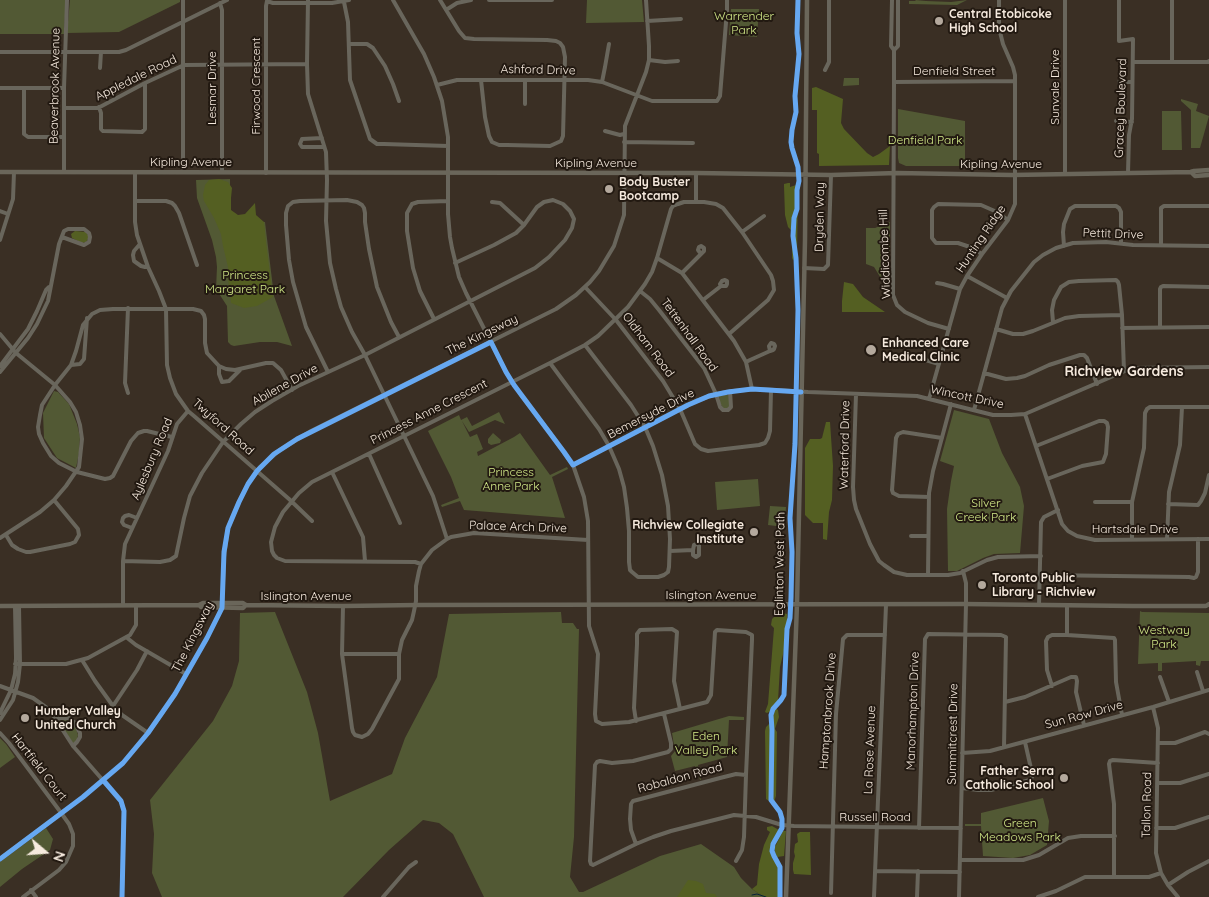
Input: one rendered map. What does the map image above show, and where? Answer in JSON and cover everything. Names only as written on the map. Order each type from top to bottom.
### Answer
[{"type":"main road","points":[[786,897],[798,604],[806,174],[807,0]]},
{"type":"main road","name":"Kipling Avenue","points":[[0,172],[1015,175],[1191,172],[1194,170],[1209,170]]},
{"type":"main road","name":"Kipling Avenue","points":[[1191,172],[1195,176],[1209,176]]},
{"type":"main road","name":"Islington Avenue","points":[[0,606],[199,605],[201,607],[222,605],[243,608],[246,605],[966,604],[1208,606]]},
{"type":"street","name":"Beaverbrook Avenue","points":[[64,172],[63,137],[67,0]]},
{"type":"street","points":[[183,0],[183,172]]},
{"type":"street","points":[[0,52],[116,52],[126,50],[226,0]]},
{"type":"street","points":[[267,0],[273,3],[308,1],[344,2],[349,0]]},
{"type":"street","name":"Firwood Crescent","points":[[266,173],[267,0]]},
{"type":"street","points":[[393,0],[421,49],[437,85],[445,118],[448,146],[450,237],[459,277],[512,382],[573,465],[580,484],[588,521],[590,630],[598,654],[596,721],[602,724],[625,723],[707,702],[710,698],[716,630],[746,632],[750,634],[752,640],[745,816],[743,846],[741,854],[736,861]]},
{"type":"street","points":[[440,0],[465,38],[547,40],[556,41],[563,47],[565,57],[563,136],[561,141],[550,146],[507,146],[495,143],[489,136],[481,80]]},
{"type":"street","points":[[446,10],[457,4],[472,0]]},
{"type":"street","points":[[489,0],[552,0]]},
{"type":"street","points":[[646,0],[649,60],[678,62]]},
{"type":"street","name":"Ashford Drive","points":[[437,85],[457,80],[588,80],[602,82],[636,96],[655,101],[717,101],[720,96],[726,0]]},
{"type":"street","points":[[826,70],[828,62],[829,0]]},
{"type":"street","points":[[892,0],[891,46],[894,50],[898,46],[898,0]]},
{"type":"street","name":"Hunting Ridge","points":[[930,399],[960,289],[982,254],[1008,220],[1015,204],[1014,68],[1003,44],[999,28],[999,0]]},
{"type":"street","name":"Sunvale Drive","points":[[1065,0],[1065,174]]},
{"type":"street","name":"Gracey Boulevard","points":[[1118,0],[1119,41],[1133,39],[1132,122],[1129,135],[1128,173]]},
{"type":"street","points":[[1172,0],[1172,62]]},
{"type":"street","points":[[308,1],[308,94],[326,152],[326,221],[330,262],[336,289],[341,308],[352,332],[365,354],[433,496],[447,539],[432,550],[421,564],[412,620],[402,640],[399,654],[399,679],[370,732],[362,737],[355,735],[352,728],[342,654],[341,629],[343,606]]},
{"type":"street","points":[[344,2],[348,17],[350,80],[370,139],[377,144],[448,146]]},
{"type":"street","name":"Lesmar Drive","points":[[220,3],[222,10],[222,172]]},
{"type":"street","points":[[184,14],[190,18]]},
{"type":"street","points":[[647,21],[681,19]]},
{"type":"street","points":[[999,28],[1011,27]]},
{"type":"street","points":[[349,44],[367,44],[373,48],[385,66],[399,101]]},
{"type":"street","points":[[602,82],[609,44]]},
{"type":"street","name":"Widdicombe Hill","points":[[894,50],[893,295],[897,305],[905,312],[928,323],[949,329]]},
{"type":"street","points":[[100,68],[101,52]]},
{"type":"street","name":"The Kingsway","points":[[0,859],[62,813],[123,763],[148,733],[175,694],[207,638],[222,605],[224,558],[228,528],[238,502],[257,471],[274,454],[297,439],[556,309],[571,299],[595,276],[607,259],[620,231],[625,208],[624,134],[626,123],[649,60]]},
{"type":"street","points":[[1133,62],[1209,61]]},
{"type":"street","name":"Appledale Road","points":[[64,108],[96,109],[184,65],[307,64]]},
{"type":"street","points":[[525,80],[526,104]]},
{"type":"street","name":"Denfield Street","points":[[894,82],[1015,81]]},
{"type":"street","points":[[1119,82],[1132,82]]},
{"type":"street","points":[[99,107],[101,129],[103,131],[142,132],[146,129],[145,83]]},
{"type":"street","points":[[0,88],[64,88]]},
{"type":"street","points":[[24,88],[24,134],[28,136],[63,137]]},
{"type":"street","points":[[1116,121],[1132,122]]},
{"type":"street","points":[[605,131],[620,135],[624,134]]},
{"type":"street","points":[[322,138],[302,139],[300,144],[302,147],[324,147]]},
{"type":"street","points":[[624,142],[693,143]]},
{"type":"street","points":[[0,240],[13,199],[14,172]]},
{"type":"street","name":"Twyford Road","points":[[135,172],[135,222],[137,235],[166,309],[166,358],[168,371],[176,394],[188,411],[292,501],[312,521]]},
{"type":"street","points":[[696,173],[696,202]]},
{"type":"street","name":"Dryden Way","points":[[804,268],[824,269],[828,265],[831,175]]},
{"type":"street","name":"Abilene Drive","points":[[123,561],[160,562],[170,560],[176,556],[190,496],[202,473],[223,442],[255,412],[292,390],[470,302],[540,265],[565,240],[572,228],[574,218],[563,204],[553,200],[544,202],[537,207],[524,225]]},
{"type":"street","points":[[136,201],[166,201],[175,206],[197,265]]},
{"type":"street","points":[[328,372],[310,338],[300,310],[289,260],[286,213],[288,206],[293,202],[352,201],[362,205],[375,280],[386,312],[399,337]]},
{"type":"street","points":[[434,319],[420,291],[413,268],[407,231],[407,213],[412,204],[418,202],[448,201]]},
{"type":"street","points":[[455,264],[506,240],[524,225],[500,203],[492,202]]},
{"type":"street","name":"Princess Anne Crescent","points":[[421,564],[415,562],[286,561],[277,558],[272,551],[272,536],[279,519],[292,501],[307,486],[404,435],[585,345],[598,336],[628,308],[652,272],[673,206],[684,202],[696,202],[716,204],[723,208],[771,275],[774,290],[767,301],[729,334]]},
{"type":"street","points":[[982,254],[958,243],[936,243],[932,238],[932,210],[934,206],[938,204],[981,205],[997,212],[1008,220]]},
{"type":"street","points":[[1064,246],[1064,224],[1070,209],[1075,206],[1116,206],[1120,208],[1121,244]]},
{"type":"street","points":[[1161,245],[1161,208],[1164,206],[1209,206]]},
{"type":"street","points":[[0,211],[8,214]]},
{"type":"street","points":[[742,232],[764,216]]},
{"type":"street","points":[[0,372],[28,329],[46,290],[50,287],[59,244],[62,237],[65,230],[72,228],[86,230],[90,237],[89,242],[84,245],[62,237]]},
{"type":"street","name":"Pettit Drive","points":[[974,410],[1002,308],[1007,298],[1034,262],[1043,255],[1056,248],[1073,243],[1096,242],[1134,246],[1209,246]]},
{"type":"street","name":"Twyford Road","points":[[140,244],[134,251],[134,261],[141,266],[148,267]]},
{"type":"street","points":[[682,273],[701,254]]},
{"type":"street","points":[[657,258],[682,273],[729,334],[746,362],[752,389]]},
{"type":"street","points":[[967,276],[1007,298]]},
{"type":"street","points":[[1053,322],[1052,310],[1054,300],[1061,287],[1069,282],[1116,280],[1119,285],[1122,315],[1124,371]]},
{"type":"street","points":[[937,283],[960,289]]},
{"type":"street","points":[[703,300],[721,286]]},
{"type":"street","name":"Oldham Road","points":[[585,287],[616,320],[663,381],[680,409],[696,444],[701,449],[708,451],[759,446],[766,441],[770,431],[772,390]]},
{"type":"street","points":[[1160,327],[1161,287],[1209,287]]},
{"type":"street","name":"Tettenhall Road","points":[[640,291],[650,299],[695,357],[709,378],[716,394]]},
{"type":"street","points":[[172,437],[148,431],[138,433],[131,440],[113,476],[103,479],[77,472],[59,463],[51,456],[42,443],[38,427],[40,412],[54,385],[70,365],[83,325],[92,314],[100,310],[112,308],[194,310],[203,313],[207,353],[218,366],[235,370],[273,363],[281,370],[292,390]]},
{"type":"street","points":[[128,308],[125,383],[128,393]]},
{"type":"street","points":[[996,329],[1013,334],[1023,334],[1065,318],[1122,315]]},
{"type":"street","points":[[70,365],[80,364],[84,359],[87,318]]},
{"type":"street","points":[[1122,328],[1209,327]]},
{"type":"street","points":[[0,334],[14,351],[54,385],[70,402],[76,412],[80,425],[82,445],[77,472],[54,500],[40,512],[0,538]]},
{"type":"street","points":[[550,363],[599,429],[619,469],[624,487],[629,531],[630,570],[638,577],[662,576],[666,574],[669,569],[670,550],[668,506],[662,474],[653,446],[645,427],[631,405],[585,345]]},
{"type":"street","points":[[0,366],[14,351]]},
{"type":"street","points":[[746,362],[770,351]]},
{"type":"street","points":[[984,373],[1006,380],[1025,376],[1049,365],[1084,355],[1087,358],[1097,384]]},
{"type":"street","points":[[912,356],[939,364]]},
{"type":"street","points":[[218,366],[222,382],[229,381],[242,369]]},
{"type":"street","name":"Wincott Drive","points":[[801,392],[917,396],[998,416],[1025,414],[1097,384],[1129,368],[1209,368]]},
{"type":"street","name":"Bemersyde Drive","points":[[573,465],[696,401],[716,394],[752,389],[801,392]]},
{"type":"street","points":[[716,394],[720,407],[726,410],[731,405],[730,391]]},
{"type":"street","name":"Waterford Drive","points":[[856,394],[854,500],[874,552],[884,565],[894,572],[903,574],[948,575],[998,557],[1041,556]]},
{"type":"street","points":[[928,575],[928,497],[951,404]]},
{"type":"street","points":[[1132,539],[1132,502],[1144,448],[1147,409],[1150,407],[1209,407]]},
{"type":"street","points":[[1167,539],[1169,492],[1180,445],[1182,407]]},
{"type":"street","name":"Aylesbury Road","points":[[123,605],[125,544],[168,451],[177,424],[188,411]]},
{"type":"street","name":"Hartsdale Drive","points":[[1025,414],[1062,524],[1068,531],[1077,536],[1096,540],[1209,539]]},
{"type":"street","points":[[1036,446],[1099,421],[1104,420],[1107,423],[1106,454],[1103,462],[1082,466],[1047,479]]},
{"type":"street","points":[[928,497],[899,496],[893,493],[896,438],[898,434],[903,432],[942,438]]},
{"type":"street","points":[[369,454],[400,522]]},
{"type":"street","points":[[332,472],[363,537],[365,561]]},
{"type":"street","points":[[1168,504],[1198,505],[1205,493],[1209,475]]},
{"type":"street","points":[[6,535],[12,545],[26,552],[75,542],[79,536],[78,529],[54,500]]},
{"type":"street","points":[[1095,502],[1132,502]]},
{"type":"street","points":[[1039,605],[1041,522],[1044,517],[1058,510]]},
{"type":"street","name":"Aylesbury Road","points":[[132,528],[124,525],[122,522],[123,518],[129,515],[137,518]]},
{"type":"street","name":"Palace Arch Drive","points":[[447,539],[483,533],[588,540]]},
{"type":"street","points":[[911,536],[928,536]]},
{"type":"street","points":[[1041,575],[1194,578],[1198,572],[1198,539]]},
{"type":"street","points":[[670,550],[693,550]]},
{"type":"street","name":"Summitcrest Drive","points":[[959,897],[966,634],[966,583],[963,571]]},
{"type":"street","points":[[18,664],[66,664],[88,658],[126,637],[133,631],[136,625],[136,605]]},
{"type":"street","name":"La Rose Avenue","points":[[874,897],[886,605]]},
{"type":"street","points":[[0,720],[8,708],[14,691],[18,664],[17,606]]},
{"type":"street","points":[[1067,606],[1067,635]]},
{"type":"street","points":[[636,721],[634,708],[637,634],[640,630],[672,630],[677,632],[674,682],[680,709]]},
{"type":"street","name":"Manorhampton Drive","points":[[918,828],[925,637],[929,634],[966,634]]},
{"type":"street","points":[[966,634],[1001,635],[1006,637],[1004,747]]},
{"type":"street","name":"Hamptonbrook Drive","points":[[832,827],[836,714],[843,639],[847,635],[885,635]]},
{"type":"street","points":[[1052,686],[1047,670],[1047,639],[1050,635],[1114,638],[1116,640],[1116,682],[1122,715]]},
{"type":"street","points":[[126,637],[130,642],[186,674]]},
{"type":"street","points":[[113,706],[147,651]]},
{"type":"street","points":[[342,654],[399,654]]},
{"type":"street","points":[[82,660],[113,706],[122,715],[148,733]]},
{"type":"street","points":[[1197,672],[1203,691]]},
{"type":"street","points":[[1005,702],[1025,697],[1071,677],[1076,677],[1076,692],[1084,725]]},
{"type":"street","points":[[1160,677],[1169,702]]},
{"type":"street","points":[[0,686],[39,701],[47,708],[73,746],[121,801],[124,812],[122,897]]},
{"type":"street","name":"Sun Row Drive","points":[[962,753],[984,752],[1025,742],[1209,690]]},
{"type":"street","points":[[0,713],[14,691]]},
{"type":"street","name":"Tallon Road","points":[[1154,707],[1158,724],[1156,854],[1161,873],[1178,897]]},
{"type":"street","name":"Russell Road","points":[[664,714],[671,743],[671,748],[668,752],[633,761],[600,761],[595,764],[591,864],[594,865],[636,844],[671,831],[729,816],[756,817],[789,826],[960,828]]},
{"type":"street","points":[[56,719],[68,718],[74,722],[80,737],[73,746]]},
{"type":"street","points":[[1158,743],[1175,743],[1205,732],[1209,734]]},
{"type":"street","name":"Hartfield Court","points":[[0,733],[70,824],[74,840],[71,853],[59,870],[23,897]]},
{"type":"street","points":[[962,788],[991,790],[1030,780],[1032,773],[1025,742]]},
{"type":"street","points":[[1114,876],[1114,804],[1108,765],[1113,760],[1158,763]]},
{"type":"street","name":"Robaldon Road","points":[[636,844],[631,830],[630,819],[630,806],[633,801],[736,774],[746,775]]},
{"type":"street","points":[[1157,783],[1180,783],[1209,774]]},
{"type":"street","points":[[1156,828],[1175,828],[1209,817]]},
{"type":"street","points":[[830,893],[832,827]]},
{"type":"street","points":[[960,860],[1023,860],[1039,855],[1068,838],[1115,836]]},
{"type":"street","points":[[1168,885],[1209,861]]},
{"type":"street","points":[[383,897],[408,867],[416,862]]},
{"type":"street","points":[[875,871],[960,872]]},
{"type":"street","points":[[917,897],[918,871]]},
{"type":"street","points":[[1038,897],[1057,893],[1085,876],[1149,877],[1161,873]]},
{"type":"street","points":[[31,890],[36,897]]},
{"type":"green space","points":[[0,0],[66,0],[64,34],[0,34]]},
{"type":"green space","points":[[70,0],[180,0],[180,2],[119,32],[67,33]]},
{"type":"green space","points":[[587,0],[642,0],[644,22],[586,23]]},
{"type":"green space","points":[[967,0],[957,5],[909,4],[909,1],[951,2]]},
{"type":"green space","name":"Warrender Park","points":[[731,9],[759,9],[757,37],[729,35]]},
{"type":"green space","points":[[844,78],[859,78],[859,85],[843,86]]},
{"type":"green space","points":[[816,87],[843,99],[841,123],[844,129],[867,153],[873,157],[890,146],[889,165],[819,166],[819,154],[817,153],[817,110],[812,110],[812,88]]},
{"type":"green space","points":[[1181,99],[1198,104],[1196,111],[1209,116],[1200,148],[1191,148],[1191,110]]},
{"type":"green space","name":"Denfield Park","points":[[898,109],[965,121],[965,166],[906,166],[899,163]]},
{"type":"green space","points":[[1162,111],[1181,111],[1182,150],[1162,150]]},
{"type":"green space","points":[[219,179],[228,182],[232,188],[231,210],[238,215],[245,214],[255,203],[256,215],[264,222],[273,297],[257,306],[244,308],[231,303],[228,267],[221,234],[204,201],[203,195],[205,185],[209,180]]},
{"type":"green space","name":"Princess Margaret Park","points":[[230,179],[230,221],[265,222],[274,296],[292,346],[277,342],[260,342],[234,346],[228,342],[227,306],[216,289],[216,257],[197,198],[196,180]]},
{"type":"green space","points":[[790,183],[790,187],[796,185],[798,188],[797,257],[793,260],[793,232],[788,227],[785,215],[784,184]]},
{"type":"green space","points":[[890,222],[890,283],[882,280],[874,267],[866,264],[866,228],[875,228]]},
{"type":"green space","points":[[75,231],[86,232],[88,239],[86,242],[82,243],[72,238],[71,234]]},
{"type":"green space","points":[[844,282],[853,284],[863,297],[885,312],[842,312]]},
{"type":"green space","points":[[54,391],[58,392],[69,404],[77,424],[80,437],[76,468],[57,458],[44,438],[43,413]]},
{"type":"green space","points":[[729,395],[730,404],[728,409],[723,408],[720,403],[719,396]]},
{"type":"green space","name":"Silver Creek Park","points":[[954,410],[989,419],[1002,453],[1020,487],[1024,506],[1020,553],[994,554],[957,571],[948,571],[947,509],[954,466],[940,461]]},
{"type":"green space","name":"Princess Anne Park","points":[[499,412],[505,424],[495,420],[469,432],[462,421],[470,437],[477,434],[483,449],[477,452],[478,456],[520,433],[550,475],[567,467],[568,469],[552,477],[565,518],[464,510],[460,501],[442,507],[441,505],[459,498],[451,477],[428,431],[459,415],[461,420],[467,417],[472,426]]},
{"type":"green space","points":[[826,422],[830,422],[833,466],[832,500],[827,540],[823,539],[823,523],[813,523],[805,515],[805,448],[810,439],[822,438]]},
{"type":"green space","points":[[493,433],[501,440],[500,443],[491,445],[488,443],[488,439]]},
{"type":"green space","points":[[758,479],[760,506],[717,510],[715,482]]},
{"type":"green space","points":[[770,506],[786,507],[784,527],[768,525]]},
{"type":"green space","name":"Westway Park","points":[[1140,611],[1209,613],[1209,661],[1201,661],[1200,666],[1196,665],[1196,661],[1162,663],[1162,671],[1158,671],[1158,663],[1138,664]]},
{"type":"green space","points":[[275,612],[307,692],[318,733],[330,801],[392,774],[405,738],[437,677],[449,614],[561,612],[562,623],[573,623],[579,629],[574,837],[570,877],[579,892],[583,892],[660,856],[701,844],[734,867],[741,878],[752,889],[764,897],[484,897],[453,834],[439,823],[423,820],[389,850],[343,897],[162,897],[152,873],[154,834],[150,800],[213,721],[232,686],[239,661],[240,613]]},
{"type":"green space","points":[[779,612],[787,614],[785,646],[780,667],[778,701],[771,711],[767,713],[765,712],[768,704],[774,628],[771,625],[772,619]]},
{"type":"green space","points":[[775,708],[778,710],[779,717],[775,729],[777,732],[776,796],[772,803],[766,799],[765,731],[769,724],[772,724],[771,714]]},
{"type":"green space","name":"Eden Valley Park","points":[[729,716],[744,717],[744,720],[729,720],[727,757],[698,765],[701,780],[695,766],[675,771],[671,756],[675,751],[672,733]]},
{"type":"green space","points":[[69,720],[76,728],[78,735],[75,743],[73,743],[58,721]]},
{"type":"green space","points":[[0,738],[15,757],[0,768]]},
{"type":"green space","name":"Green Meadows Park","points":[[1043,798],[1049,821],[1047,845],[1030,855],[1013,858],[983,856],[981,826],[965,826],[965,824],[981,824],[981,813]]},
{"type":"green space","points":[[772,826],[779,830],[772,845],[772,855],[780,871],[778,897],[764,897],[752,889],[757,885],[759,864],[770,832],[767,830],[767,827]]},
{"type":"green space","points":[[46,828],[53,839],[50,850],[0,887],[0,862]]},
{"type":"green space","points":[[783,831],[786,831],[784,856],[777,857],[775,847]]},
{"type":"green space","points":[[800,832],[810,832],[811,875],[794,874],[795,844],[798,842],[797,834]]},
{"type":"green space","points":[[688,880],[703,884],[706,893],[715,894],[717,897],[677,897]]},
{"type":"waterway","points":[[752,895],[757,894],[766,897]]},
{"type":"cycle path","name":"Eglinton West Path","points":[[780,897],[780,867],[772,851],[773,844],[782,828],[782,819],[780,812],[771,800],[771,715],[773,709],[784,695],[787,629],[790,618],[791,598],[792,552],[790,518],[795,444],[798,310],[796,258],[793,236],[799,181],[798,167],[791,142],[796,112],[795,96],[799,54],[797,33],[798,0]]},
{"type":"cycle path","points":[[0,859],[83,797],[123,763],[148,733],[175,694],[222,608],[224,552],[228,528],[248,484],[257,471],[274,454],[297,439],[491,342],[514,385],[573,465],[709,396],[752,389],[801,392]]},
{"type":"cycle path","points":[[103,780],[121,801],[124,811],[122,897]]},
{"type":"place","name":"Central Etobicoke High School","points":[[939,21]]},
{"type":"place","name":"Body Buster Bootcamp","points":[[609,189]]},
{"type":"place","name":"Enhanced Care Medical Clinic","points":[[871,350]]},
{"type":"place","name":"Richview Collegiate Institute","points":[[754,532]]},
{"type":"place","name":"Toronto Public Library - Richview","points":[[982,585]]},
{"type":"place","name":"Humber Valley United Church","points":[[25,718]]},
{"type":"place","name":"Father Serra Catholic School","points":[[1064,778]]},
{"type":"district","name":"Richview Gardens","points":[[1124,372]]}]
